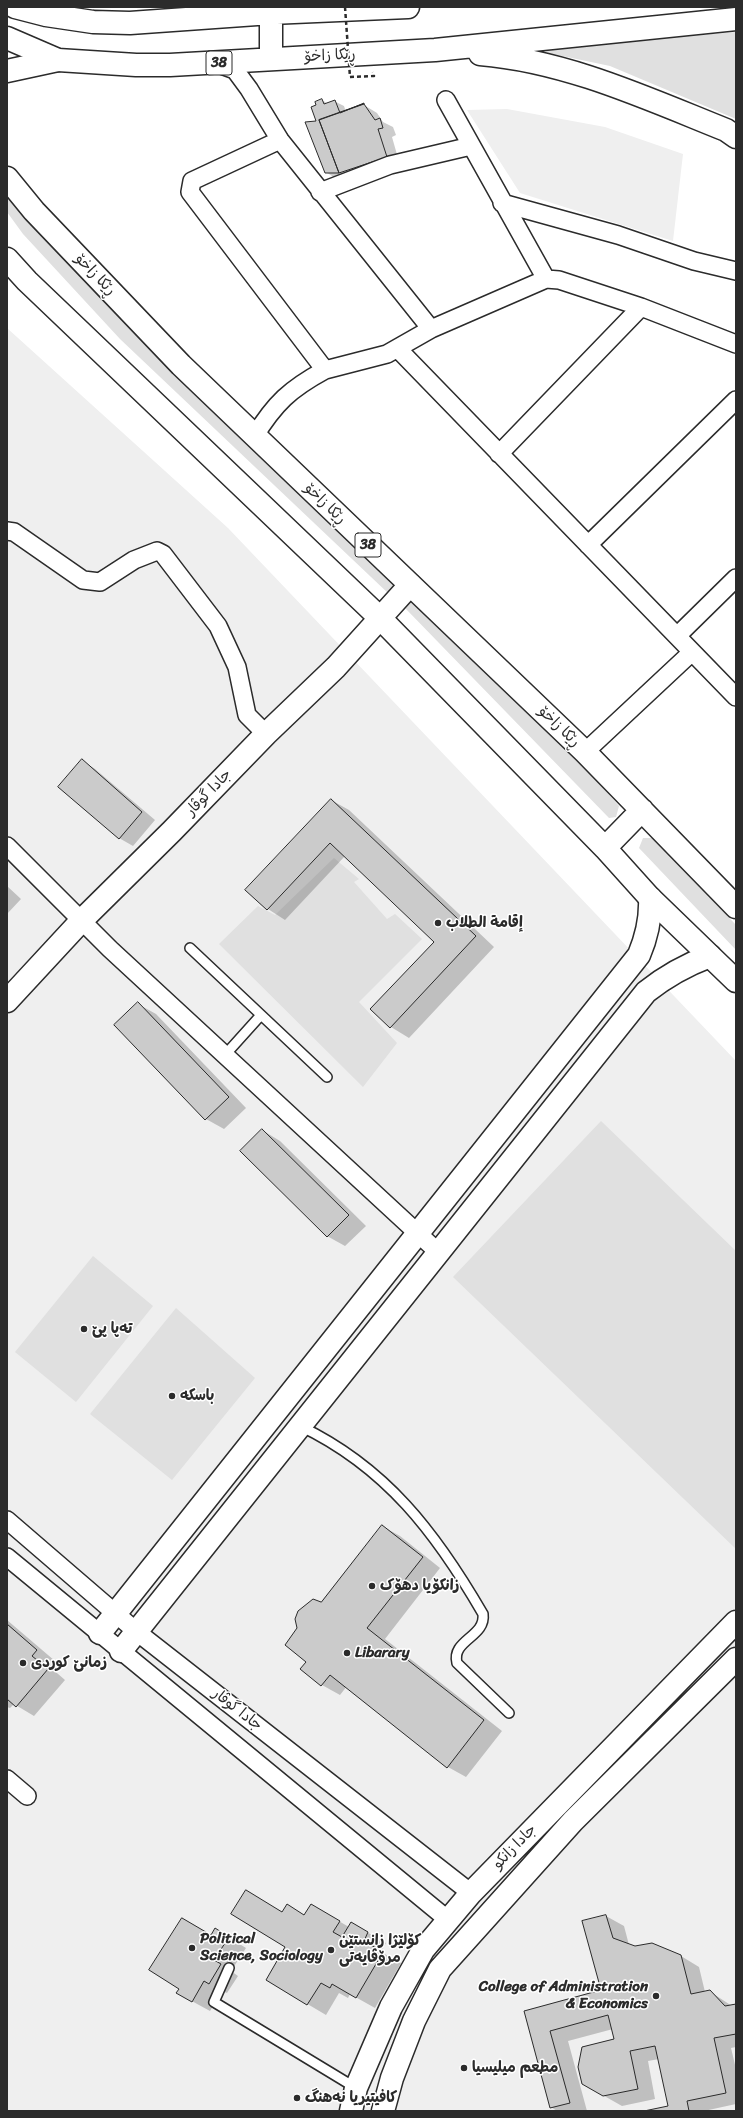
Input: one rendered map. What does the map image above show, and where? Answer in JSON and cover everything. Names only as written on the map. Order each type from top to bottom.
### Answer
[{"type":"main road","points":[[15,7],[59,17],[93,22],[130,23],[271,13],[408,7]]},
{"type":"main road","points":[[271,13],[271,59]]},
{"type":"main road","points":[[435,50],[736,19]]},
{"type":"main road","name":"ڕێکا زاخۆ","points":[[7,38],[58,60]]},
{"type":"main road","points":[[435,50],[498,55],[560,68],[620,88],[726,130],[736,137]]},
{"type":"main road","name":"ڕێکا زاخۆ","points":[[7,71],[58,60],[136,65],[216,63],[435,50]]},
{"type":"main road","name":"ڕێکا زاخۆ","points":[[7,178],[34,211],[159,342],[254,437],[585,752],[736,907]]},
{"type":"main road","points":[[7,259],[33,286],[380,618],[605,848],[650,898],[736,981]]},
{"type":"main road","name":"جادا گوڤار","points":[[7,1001],[82,920],[172,831],[266,734],[336,667],[410,585]]},
{"type":"main road","points":[[605,848],[642,810]]},
{"type":"main road","points":[[100,1633],[639,955],[647,937],[651,918],[650,898]]},
{"type":"main road","points":[[121,1651],[646,992],[667,976],[688,964],[710,956]]},
{"type":"main road","points":[[623,976],[646,992]]},
{"type":"main road","name":"جادا زانکو","points":[[351,2111],[356,2088],[392,2007],[423,1950],[447,1919],[736,1622]]},
{"type":"main road","name":"جادا زانکو","points":[[383,2111],[392,2078],[414,2021],[440,1969],[573,1821],[736,1659]]},
{"type":"street","points":[[216,63],[235,70],[250,89],[280,140],[320,192],[431,329]]},
{"type":"street","points":[[446,100],[502,203],[546,279]]},
{"type":"street","points":[[280,140],[192,181],[190,192],[325,370]]},
{"type":"street","points":[[320,192],[390,165],[471,146]]},
{"type":"street","points":[[502,203],[618,235],[694,261],[736,271]]},
{"type":"street","points":[[254,437],[270,412],[286,395],[305,381],[325,370],[387,354],[431,329],[546,279],[559,280],[641,307],[736,344]]},
{"type":"street","points":[[500,454],[641,307]]},
{"type":"street","points":[[398,349],[736,697]]},
{"type":"street","points":[[588,546],[736,400]]},
{"type":"street","points":[[7,531],[14,532],[83,580],[100,582],[134,560],[157,551],[163,554],[218,626],[237,668],[247,715],[266,734]]},
{"type":"street","points":[[677,636],[736,578]]},
{"type":"street","points":[[585,752],[692,652]]},
{"type":"street","points":[[7,846],[110,948],[438,1252]]},
{"type":"street","name":"جادا گوڤار","points":[[7,1520],[137,1632],[471,1893]]},
{"type":"street","name":"جادا گوڤار","points":[[7,1557],[447,1919]]},
{"type":"street","points":[[7,1779],[27,1796]]},
{"type":"lane","points":[[190,948],[327,1077]]},
{"type":"lane","points":[[225,1055],[261,1015]]},
{"type":"lane","points":[[300,1426],[339,1446],[374,1473],[412,1512],[447,1556],[483,1614],[484,1621],[481,1628],[457,1650],[457,1663],[509,1713]]},
{"type":"lane","points":[[229,1968],[214,2002],[356,2088]]},
{"type":"path","points":[[345,7],[350,76],[365,77]]},
{"type":"shaded area","points":[[736,32],[736,119],[610,66],[529,49]]},
{"type":"shaded area","points":[[507,109],[605,127],[683,154],[673,241],[520,193],[467,110]]},
{"type":"shaded area","points":[[7,186],[401,580],[390,595],[120,339],[23,234],[7,212]]},
{"type":"shaded area","name":"زانکۆیا دهۆک","points":[[7,328],[228,528],[736,1061],[736,2111],[7,2111]]},
{"type":"shaded area","points":[[416,597],[586,769],[619,806],[616,817],[609,818],[405,608]]},
{"type":"shaded area","points":[[643,838],[653,838],[736,925],[736,950],[639,848]]},
{"type":"shaded area","points":[[334,858],[359,879],[354,882],[387,919],[395,914],[422,939],[359,1002],[397,1043],[363,1087],[219,944],[258,906],[275,915]]},
{"type":"shaded area","points":[[601,1121],[736,1251],[736,1549],[453,1277]]},
{"type":"shaded area","name":"تەپا پێ","points":[[93,1256],[153,1306],[76,1402],[15,1352]]},
{"type":"shaded area","name":"باسکە","points":[[176,1308],[255,1378],[172,1480],[90,1414]]},
{"type":"building","points":[[322,99],[324,104],[335,100],[340,113],[319,120],[339,173],[325,173],[305,122],[316,121],[311,107],[316,105],[315,102]]},
{"type":"building","points":[[364,104],[375,120],[380,118],[383,128],[378,129],[387,157],[339,173],[319,120]]},
{"type":"building","points":[[82,759],[142,812],[119,839],[58,787]]},
{"type":"building","name":"إقامة الطلاب","points":[[331,799],[476,936],[390,1028],[370,1009],[434,942],[330,843],[267,910],[245,890]]},
{"type":"building","points":[[138,1002],[229,1097],[205,1120],[114,1025]]},
{"type":"building","points":[[262,1129],[349,1215],[327,1237],[240,1151]]},
{"type":"building","name":"Libarary","points":[[382,1525],[423,1557],[367,1628],[484,1720],[447,1768],[330,1675],[321,1686],[300,1669],[306,1662],[285,1645],[297,1628],[295,1619],[298,1611],[313,1599],[321,1602]]},
{"type":"building","name":"زمانێ کوردی","points":[[7,1624],[37,1650],[32,1656],[48,1669],[16,1707],[7,1699]]},
{"type":"building","name":"كۆلێژا زانستێن مرۆڤایەتی","points":[[246,1890],[282,1912],[287,1904],[304,1915],[311,1904],[340,1921],[333,1932],[342,1937],[351,1922],[368,1932],[364,1941],[383,1952],[356,1998],[332,1984],[330,1988],[321,1983],[307,2005],[266,1980],[285,1947],[231,1914]]},
{"type":"building","points":[[606,1915],[613,1938],[635,1946],[652,1943],[681,1955],[691,1994],[710,1990],[725,2006],[736,2004],[736,2034],[714,2038],[726,2093],[687,2101],[689,2111],[644,2111],[668,2106],[655,2046],[630,2051],[638,2089],[603,2096],[582,2084],[578,2067],[582,2047],[614,2039],[608,2015],[550,2031],[570,2103],[550,2108],[524,2011],[601,1990],[582,1921]]},
{"type":"building","name":"Political Science, Sociology","points":[[182,1918],[211,1935],[215,1928],[229,1937],[214,1960],[221,1964],[209,1984],[204,1981],[192,2002],[176,1993],[179,1989],[149,1970]]},
{"type":"place","name":"إقامة الطلاب","points":[[438,923]]},
{"type":"place","name":"تەپا پێ","points":[[84,1329]]},
{"type":"place","name":"باسکە","points":[[172,1396]]},
{"type":"place","name":"زانکۆیا دهۆک","points":[[372,1586]]},
{"type":"place","name":"Libarary","points":[[347,1653]]},
{"type":"place","name":"زمانێ کوردی","points":[[23,1663]]},
{"type":"place","name":"Political Science, Sociology","points":[[192,1948]]},
{"type":"place","name":"كۆلێژا زانستێن مرۆڤایەتی","points":[[331,1950]]},
{"type":"place","name":"College of Administration & Economics","points":[[656,1996]]},
{"type":"place","name":"مطعم میلیسیا","points":[[464,2068]]},
{"type":"place","name":"کافیتیریا نەھنگ","points":[[297,2098]]}]
